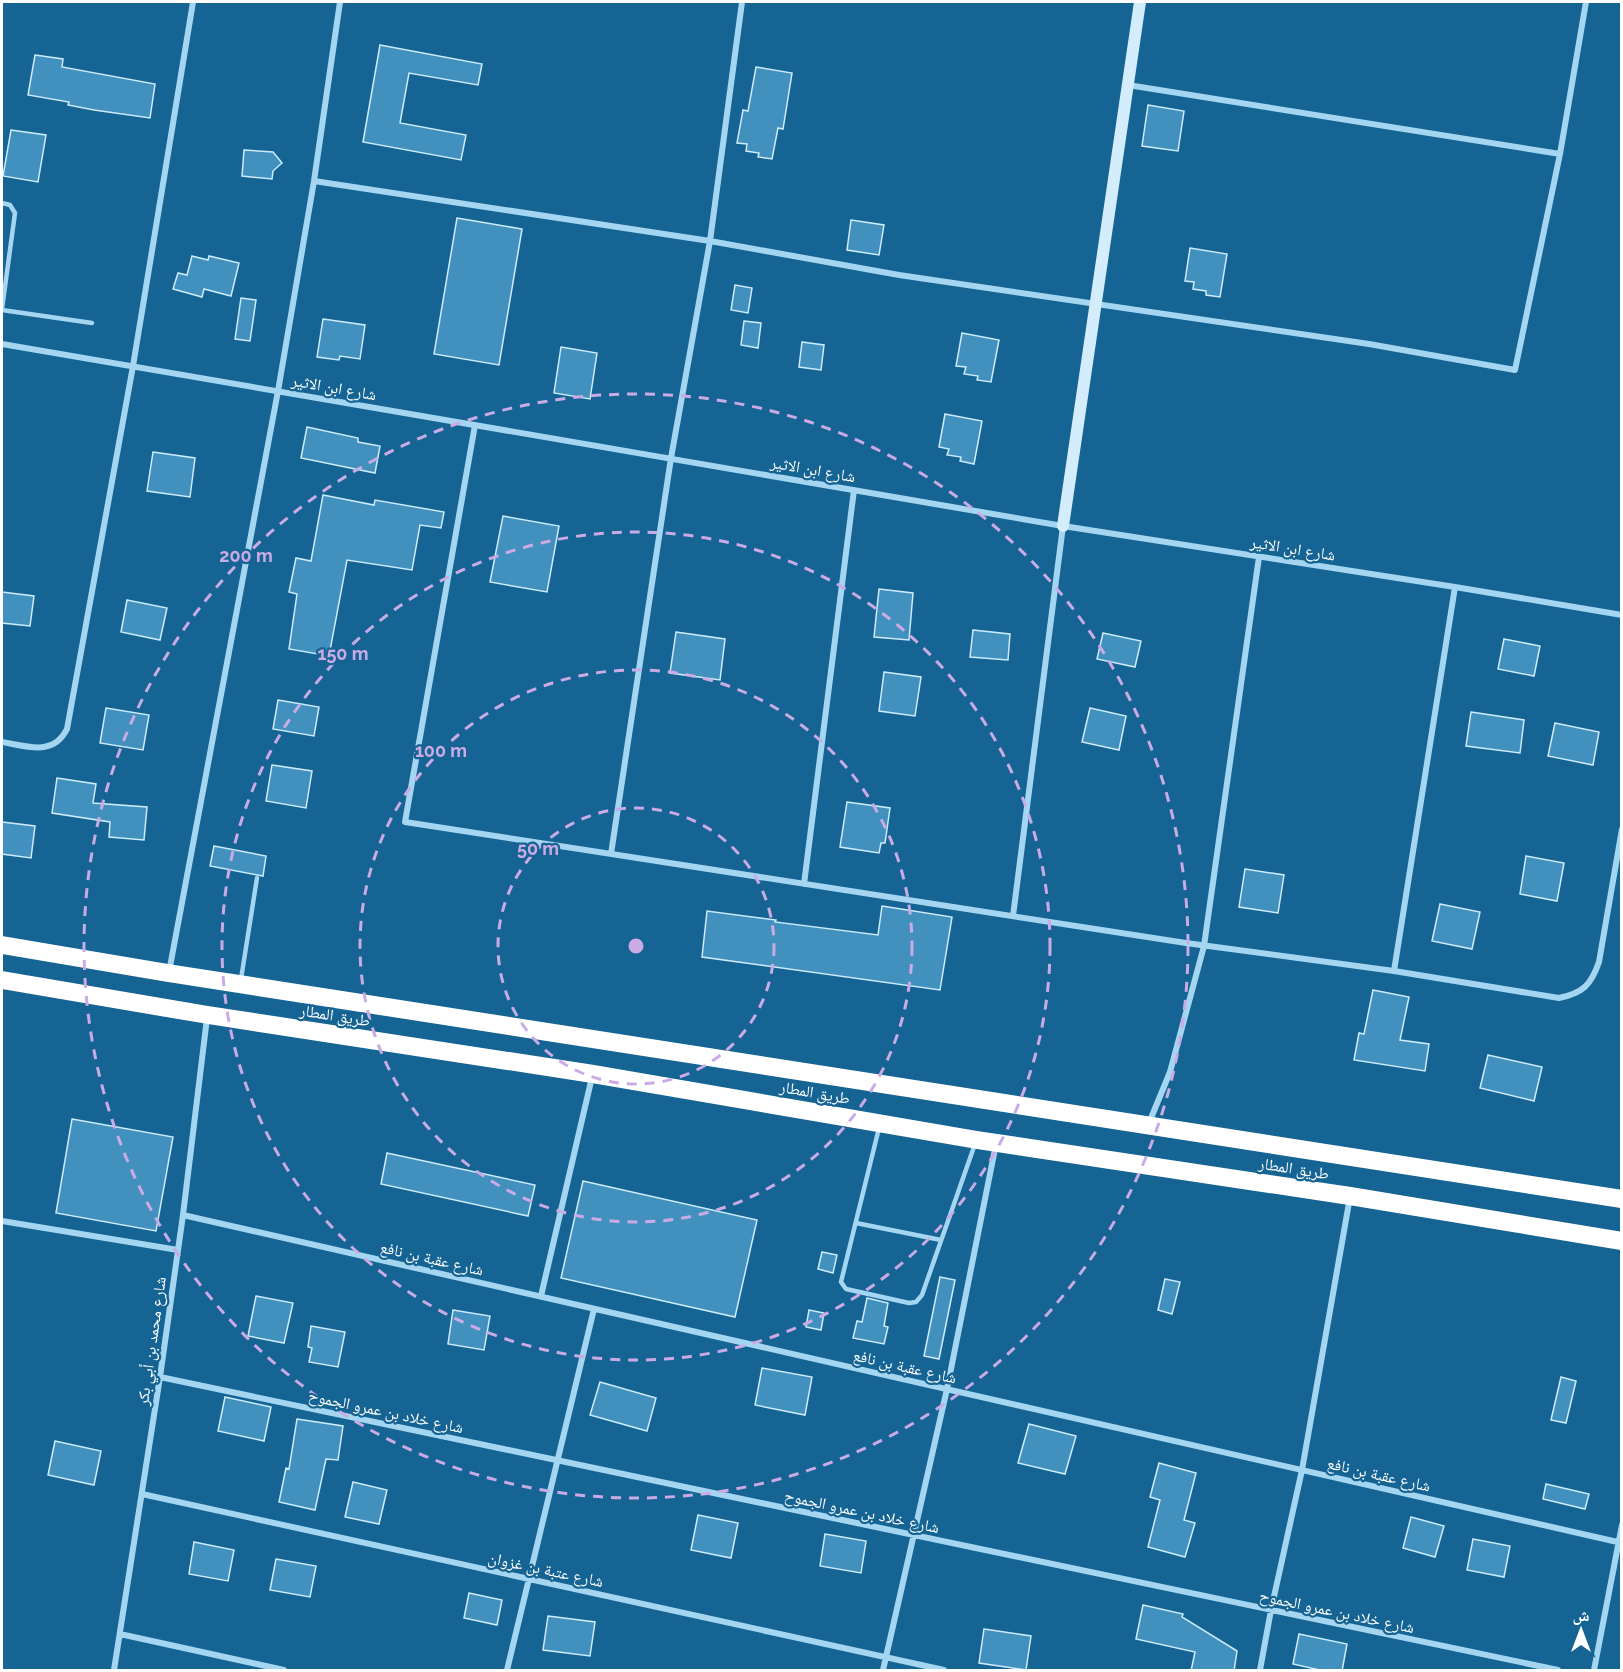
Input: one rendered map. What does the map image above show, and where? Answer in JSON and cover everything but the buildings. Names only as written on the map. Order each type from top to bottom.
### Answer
[{"type":"highway","name":"طريق المطار","points":[[2,945],[168,973],[1622,1199]]},
{"type":"highway","name":"طريق المطار","points":[[2,980],[208,1015],[593,1074],[976,1140],[1350,1196],[1622,1241]]},
{"type":"street","points":[[2,742],[46,748],[56,745],[67,729],[133,366],[193,2]]},
{"type":"street","points":[[168,973],[278,391],[314,181],[340,2]]},
{"type":"street","points":[[611,854],[671,458],[711,241],[742,2]]},
{"type":"street","points":[[1013,916],[1063,526],[1140,2]]},
{"type":"street","points":[[314,181],[711,241],[899,275],[1369,344],[1515,370],[1560,154],[1586,2]]},
{"type":"street","points":[[1127,85],[1560,154]]},
{"type":"street","name":"شارع ابن الاثير","points":[[2,344],[1063,526],[1622,615]]},
{"type":"street","points":[[475,425],[405,822],[1204,946],[1394,971],[1559,998],[1572,996],[1585,988],[1593,979],[1599,962],[1622,829]]},
{"type":"street","points":[[804,884],[854,490]]},
{"type":"street","points":[[1148,1126],[1170,1072],[1204,946],[1259,557]]},
{"type":"street","points":[[1394,971],[1455,587]]},
{"type":"street","name":"شارع محمد بن أبي بكر","points":[[114,1671],[160,1377],[208,1015]]},
{"type":"street","points":[[541,1296],[593,1074]]},
{"type":"street","points":[[883,1671],[947,1389],[996,1143]]},
{"type":"street","points":[[1260,1671],[1302,1470],[1350,1196]]},
{"type":"street","name":"شارع عقبة بن نافع","points":[[183,1215],[1620,1543]]},
{"type":"street","points":[[2,1221],[178,1250]]},
{"type":"street","points":[[507,1671],[594,1309]]},
{"type":"street","name":"شارع خلاد بن عمرو الجموح","points":[[160,1377],[1558,1671]]},
{"type":"street","name":"شارع عتبة بن غزوان","points":[[142,1494],[944,1671]]},
{"type":"street","points":[[1594,1671],[1622,1525]]},
{"type":"street","points":[[120,1634],[284,1671]]},
{"type":"lane","points":[[2,203],[14,209],[15,217],[2,309],[92,323]]},
{"type":"lane","points":[[241,984],[257,878]]},
{"type":"lane","points":[[880,1123],[841,1282],[844,1287],[909,1303],[921,1298],[976,1140]]},
{"type":"lane","points":[[856,1223],[941,1240]]}]
